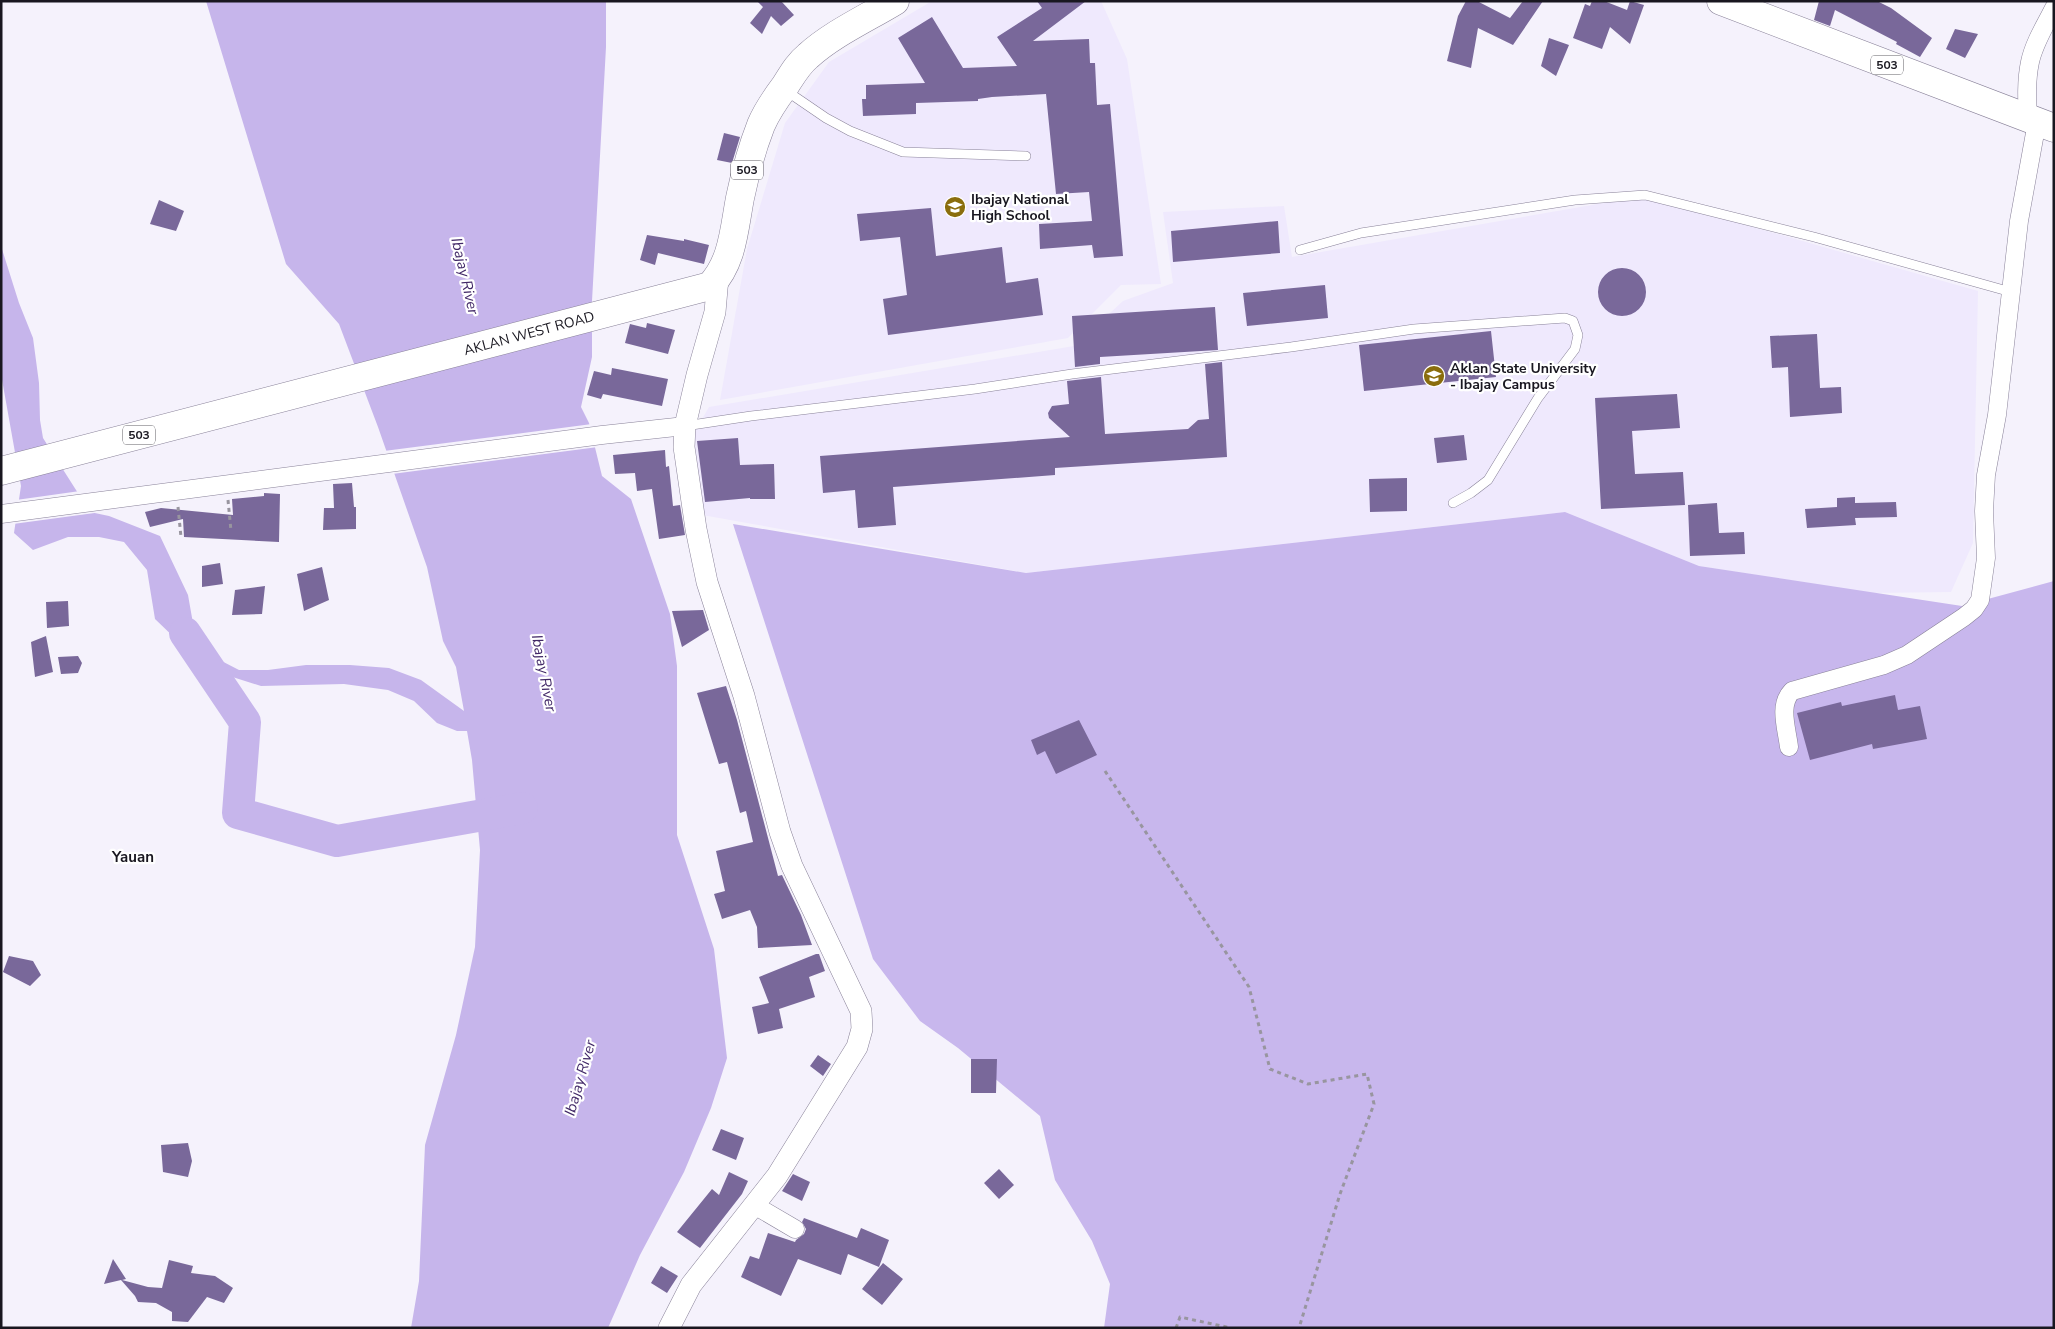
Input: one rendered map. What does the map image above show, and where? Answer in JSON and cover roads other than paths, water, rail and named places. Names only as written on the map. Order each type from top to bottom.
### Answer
[{"type":"main road","name":"503","points":[[718,277],[728,260],[741,192],[761,124],[783,88],[798,66],[823,44],[895,1]]},
{"type":"main road","name":"503","points":[[1721,1],[2040,123]]},
{"type":"main road","name":"AKLAN WEST ROAD","points":[[1,470],[710,286],[718,277]]},
{"type":"street","points":[[1789,747],[1784,705],[1786,696],[1792,691],[1884,665],[1907,655],[1964,617],[1974,609],[1980,600],[1986,558],[1984,511],[1986,475],[1997,415],[2010,292],[2020,221],[2040,123],[2028,78],[2030,62],[2034,48],[2054,8]]},
{"type":"street","points":[[669,1328],[691,1286],[777,1176],[857,1047],[862,1029],[862,1011],[792,866],[780,832],[744,696],[707,582],[696,529],[684,447],[685,426],[697,375],[716,312],[718,277]]},
{"type":"street","points":[[1,514],[602,435],[685,426]]},
{"type":"street","points":[[754,1205],[795,1229]]},
{"type":"lane","points":[[783,88],[826,118],[850,131],[903,152],[1026,156]]},
{"type":"lane","points":[[1300,250],[1361,233],[1575,200],[1645,195],[1814,237],[2010,292]]},
{"type":"lane","points":[[685,426],[760,414],[975,389],[1072,374],[1281,349],[1414,329],[1565,318],[1573,321],[1578,335],[1575,348],[1538,398],[1488,480],[1453,504]]},
{"type":"water","name":"Ibajay River","points":[[206,1],[606,1],[606,47],[592,301],[592,357],[581,407],[589,423],[602,476],[631,499],[670,614],[677,666],[677,835],[714,949],[727,1058],[711,1108],[684,1172],[640,1255],[608,1328],[411,1328],[419,1281],[425,1145],[456,1035],[475,947],[480,850],[472,760],[467,731],[457,731],[437,723],[414,701],[388,690],[344,684],[261,686],[198,666],[180,643],[155,619],[147,570],[124,542],[99,537],[68,537],[33,550],[14,533],[21,486],[1,374],[1,246],[19,303],[33,338],[43,438],[90,512],[109,516],[160,536],[188,595],[194,629],[208,654],[239,670],[268,670],[306,665],[350,665],[389,668],[421,680],[464,711],[456,667],[443,641],[427,567],[378,427],[339,324],[286,264]]},
{"type":"waterway","points":[[185,633],[245,722],[238,813],[337,841],[522,808]]},
{"type":"place","name":"Ibajay National High School","points":[[955,207]]},
{"type":"place","name":"Aklan State University - Ibajay Campus","points":[[1434,376]]},
{"type":"district","name":"Yauan","points":[[133,857]]}]
